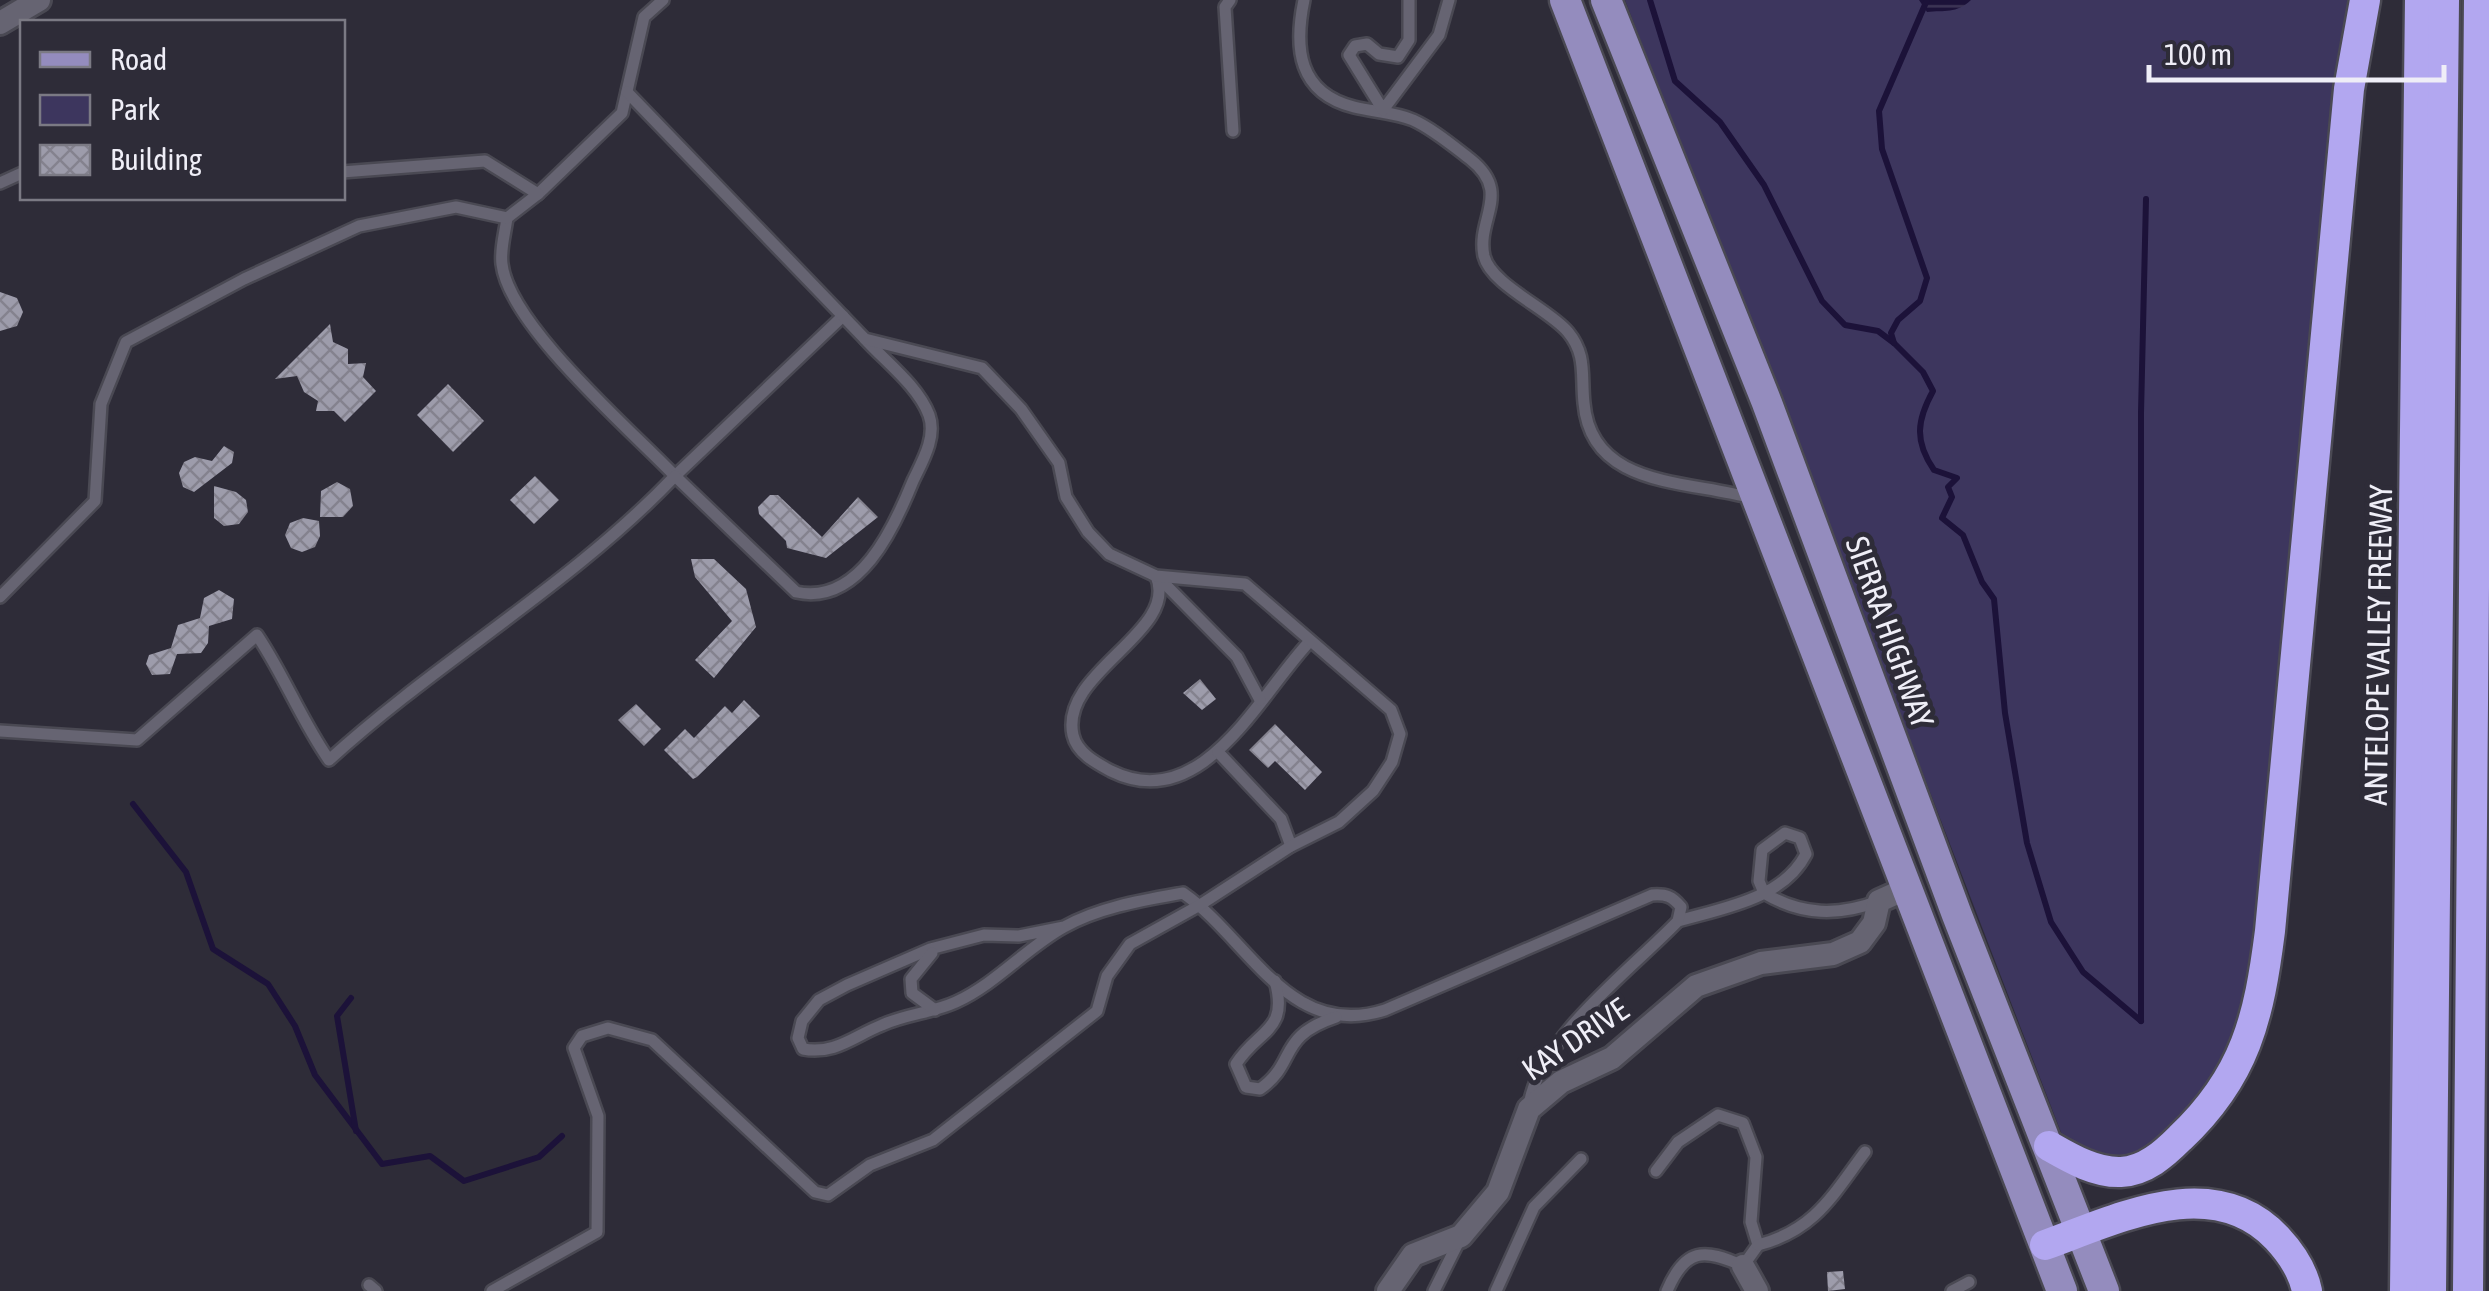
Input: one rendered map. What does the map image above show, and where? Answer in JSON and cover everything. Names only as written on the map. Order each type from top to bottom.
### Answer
[{"type":"highway","points":[[2048,1146],[2105,1170],[2142,1167],[2176,1143],[2221,1093],[2240,1064],[2252,1034],[2270,930],[2350,90],[2365,0]]},
{"type":"highway","name":"ANTELOPE VALLEY FREEWAY","points":[[2405,1291],[2420,0]]},
{"type":"highway","points":[[2431,1291],[2444,0]]},
{"type":"highway","points":[[2468,1291],[2480,0]]},
{"type":"highway","points":[[2045,1245],[2173,1202],[2206,1202],[2238,1210],[2267,1227],[2289,1252],[2307,1291]]},
{"type":"highway","points":[[2488,1291],[2489,1214]]},
{"type":"main road","points":[[1565,0],[2062,1291]]},
{"type":"main road","name":"SIERRA HIGHWAY","points":[[1606,0],[1798,485],[2104,1291]]},
{"type":"main road","points":[[1756,499],[1798,485]]},
{"type":"street","points":[[0,23],[39,0]]},
{"type":"street","points":[[1879,901],[1908,888]]},
{"type":"street","name":"KAY DRIVE","points":[[1388,1291],[1413,1255],[1461,1236],[1498,1192],[1529,1110],[1561,1082],[1612,1058],[1696,986],[1761,963],[1834,954],[1860,942],[1874,923],[1879,901]]},
{"type":"street","points":[[1742,1266],[1757,1291]]},
{"type":"lane","points":[[627,92],[865,339],[916,394],[930,418],[930,442],[883,548],[844,582],[814,596],[796,592],[572,370],[514,301],[502,263],[507,218],[538,194],[622,113],[644,17],[662,0]]},
{"type":"lane","points":[[1230,0],[1225,7],[1233,130]]},
{"type":"lane","points":[[1304,0],[1298,52],[1307,79],[1328,96],[1354,107],[1383,110],[1416,121],[1474,161],[1490,180],[1492,201],[1484,255],[1491,271],[1566,329],[1584,355],[1586,430],[1608,460],[1643,474],[1756,499]]},
{"type":"lane","points":[[1383,110],[1349,56],[1355,46],[1366,44],[1379,54],[1398,57],[1409,40],[1409,0]]},
{"type":"lane","points":[[1383,110],[1439,34],[1448,0]]},
{"type":"lane","points":[[345,172],[485,161],[538,194]]},
{"type":"lane","points":[[0,596],[95,501],[101,404],[126,342],[244,279],[359,226],[456,207],[507,218]]},
{"type":"lane","points":[[0,731],[137,740],[257,635],[281,670],[305,726],[329,760],[384,710],[618,534],[843,316]]},
{"type":"lane","points":[[865,339],[982,368],[1020,409],[1059,463],[1066,497],[1088,532],[1110,554],[1156,576],[1181,596],[1237,658],[1260,700]]},
{"type":"lane","points":[[492,1291],[597,1232],[598,1116],[574,1048],[582,1036],[608,1028],[652,1040],[815,1192],[828,1195],[870,1164],[932,1140],[1097,1011],[1107,976],[1130,944],[1200,906],[1291,846],[1339,822],[1373,791],[1392,762],[1400,734],[1391,710],[1310,642],[1274,605],[1245,584],[1156,576]]},
{"type":"lane","points":[[1156,576],[1162,590],[1159,607],[1093,678],[1077,708],[1072,732],[1078,747],[1094,762],[1138,780],[1160,781],[1190,772],[1218,752],[1310,642]]},
{"type":"lane","points":[[1218,752],[1281,819],[1291,846]]},
{"type":"lane","points":[[1529,1110],[1534,1078],[1555,1046],[1678,921],[1764,894],[1797,872],[1806,854],[1800,838],[1786,833],[1762,850],[1759,880],[1764,894]]},
{"type":"lane","points":[[1064,927],[1006,973],[935,1010],[900,1017],[820,1052],[803,1049],[798,1038],[802,1021],[819,1000],[938,947],[984,935],[1019,936],[1064,927],[1149,899],[1183,894],[1200,906],[1275,982],[1316,1010],[1336,1017]]},
{"type":"lane","points":[[1275,982],[1279,1013],[1274,1025],[1236,1064],[1246,1087],[1260,1089],[1274,1079],[1292,1042],[1313,1025],[1336,1017],[1364,1017],[1385,1010],[1652,894],[1666,894],[1675,900],[1681,908],[1678,921]]},
{"type":"lane","points":[[1764,894],[1823,913],[1853,911],[1879,901]]},
{"type":"lane","points":[[935,1010],[912,992],[911,979],[938,947]]},
{"type":"lane","points":[[1656,1171],[1678,1142],[1718,1116],[1743,1123],[1756,1156],[1751,1222],[1758,1245]]},
{"type":"lane","points":[[1668,1291],[1682,1265],[1700,1253],[1717,1254],[1742,1266],[1758,1245],[1794,1234],[1816,1216],[1865,1152]]},
{"type":"lane","points":[[1496,1291],[1534,1206],[1581,1159]]},
{"type":"lane","points":[[1434,1291],[1461,1236]]},
{"type":"lane","points":[[1952,1291],[1969,1282]]},
{"type":"green space","points":[[1625,0],[2350,0],[2254,960],[2237,1024],[2210,1082],[2168,1130],[2111,1164],[2078,1150],[2062,1135]]},
{"type":"shaded area","points":[[1919,0],[1971,0],[1955,9],[1927,12]]},
{"type":"building","points":[[0,292],[17,298],[23,312],[17,326],[0,331]]},
{"type":"building","points":[[330,324],[333,342],[348,349],[348,364],[366,363],[363,377],[376,391],[345,422],[334,411],[316,411],[318,401],[304,392],[297,376],[275,379]]},
{"type":"building","points":[[448,384],[484,421],[453,452],[417,415]]},
{"type":"building","points":[[224,446],[234,452],[232,463],[194,492],[183,487],[179,473],[184,462],[195,457],[212,461]]},
{"type":"building","points":[[535,476],[559,500],[534,524],[510,500]]},
{"type":"building","points":[[337,482],[350,489],[353,506],[343,517],[320,517],[321,491]]},
{"type":"building","points":[[214,486],[236,492],[246,500],[248,512],[239,524],[224,526],[214,518]]},
{"type":"building","points":[[770,495],[778,495],[822,537],[858,497],[878,517],[826,558],[787,548],[786,541],[759,514],[758,507]]},
{"type":"building","points":[[303,518],[319,521],[320,536],[315,547],[302,552],[291,548],[285,535],[290,523]]},
{"type":"building","points":[[691,559],[714,559],[746,589],[756,627],[714,678],[695,660],[732,621],[695,577]]},
{"type":"building","points":[[219,590],[234,599],[232,619],[209,626],[208,643],[201,653],[177,654],[170,674],[152,675],[146,664],[149,655],[171,648],[178,625],[200,618],[204,598]]},
{"type":"building","points":[[1200,679],[1216,699],[1202,710],[1183,693]]},
{"type":"building","points":[[744,700],[760,716],[697,777],[693,779],[664,750],[685,729],[694,738],[725,706],[732,713]]},
{"type":"building","points":[[636,704],[661,729],[644,746],[618,720]]},
{"type":"building","points":[[1275,724],[1322,772],[1305,790],[1275,761],[1268,768],[1249,750]]},
{"type":"building","points":[[1843,1271],[1845,1289],[1828,1291],[1827,1272]]},
{"type":"waterway","points":[[1650,0],[1675,81],[1720,122],[1764,185],[1822,301],[1845,325],[1878,331],[1894,343],[1923,372],[1933,391],[1921,421],[1923,450],[1934,470],[1957,478],[1948,487],[1952,497],[1942,518],[1963,535],[1982,582],[1994,599],[2005,713],[2027,843],[2051,922],[2083,972],[2141,1021]]},
{"type":"waterway","points":[[1894,343],[1891,333],[1898,320],[1920,301],[1927,278],[1882,149],[1879,111],[1927,0]]},
{"type":"waterway","points":[[2141,1021],[2141,413],[2146,199]]},
{"type":"waterway","points":[[133,804],[186,872],[213,949],[268,984],[295,1026],[315,1075],[382,1164],[430,1156],[464,1181],[539,1157],[562,1136]]},
{"type":"waterway","points":[[351,998],[337,1016],[356,1131]]}]
